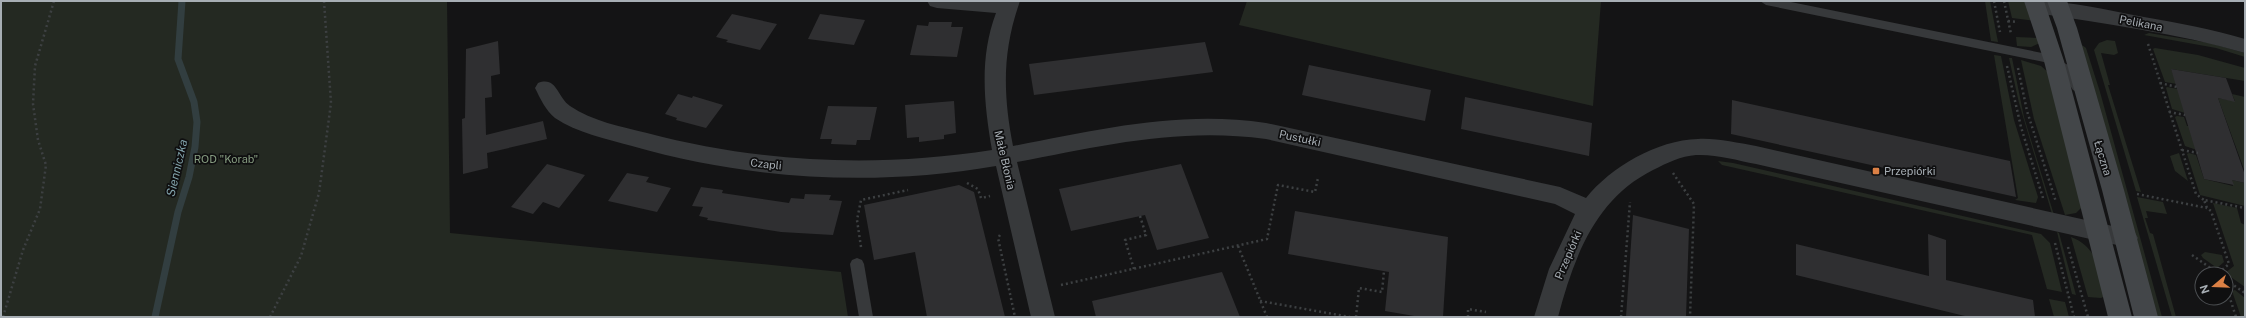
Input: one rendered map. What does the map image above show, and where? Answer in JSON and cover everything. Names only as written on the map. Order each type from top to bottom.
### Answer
[{"type":"street","points":[[936,1],[1009,4]]},
{"type":"street","name":"Łączna","points":[[2035,3],[2054,61],[2120,317]]},
{"type":"street","name":"Pelikana","points":[[2035,3],[2058,5],[2192,33],[2245,46]]},
{"type":"street","name":"Małe Błonia","points":[[1009,4],[999,36],[993,75],[995,114],[1043,317]]},
{"type":"street","name":"Łączna","points":[[2058,5],[2126,238],[2146,317]]},
{"type":"street","name":"Czapli","points":[[545,88],[563,111],[595,126],[666,147],[736,160],[799,167],[860,170],[913,168],[1005,156]]},
{"type":"street","name":"Pustułki","points":[[1005,156],[1135,133],[1221,126],[1266,130],[1560,196],[1589,210]]},
{"type":"street","name":"Przepiórki","points":[[1546,317],[1565,258],[1589,210],[1612,184],[1637,167],[1678,150],[1708,147],[1756,155],[2126,238]]},
{"type":"lane","points":[[1766,1],[2054,61],[2064,67],[2072,75],[2090,116]]},
{"type":"lane","points":[[857,264],[866,317]]},
{"type":"path","points":[[3,317],[23,250],[40,209],[46,165],[38,140],[33,104],[35,66],[54,1]]},
{"type":"path","points":[[270,317],[301,256],[308,236],[319,193],[331,103],[324,1]]},
{"type":"path","points":[[1994,1],[2001,38]]},
{"type":"path","points":[[2004,1],[2012,39]]},
{"type":"path","points":[[2148,44],[2196,194],[2204,200],[2245,208]]},
{"type":"path","points":[[2007,64],[2021,127],[2044,201]]},
{"type":"path","points":[[2018,66],[2027,111],[2058,208]]},
{"type":"path","points":[[2160,83],[2177,87]]},
{"type":"path","points":[[2170,112],[2185,115]]},
{"type":"path","points":[[2182,150],[2198,153]]},
{"type":"path","points":[[1668,166],[1694,204],[1690,317]]},
{"type":"path","points":[[1061,285],[1267,239],[1278,185],[1315,192],[1318,178]]},
{"type":"path","points":[[966,183],[978,189],[981,198],[992,196]]},
{"type":"path","points":[[857,264],[864,262],[857,220],[861,200],[914,189]]},
{"type":"path","points":[[2132,193],[2207,208]]},
{"type":"path","points":[[1621,317],[1630,200],[1635,197]]},
{"type":"path","points":[[2204,200],[2207,208],[2211,211],[2229,264],[2227,266]]},
{"type":"path","points":[[1134,269],[1125,240],[1146,235],[1140,216]]},
{"type":"path","points":[[2054,240],[2074,317]]},
{"type":"path","points":[[2067,242],[2088,317]]},
{"type":"path","points":[[1238,246],[1267,317]]},
{"type":"path","points":[[2192,255],[2209,266]]},
{"type":"path","points":[[1356,317],[1359,288],[1382,292],[1384,271]]},
{"type":"path","points":[[2234,285],[2245,293]]},
{"type":"path","points":[[1260,301],[1350,317]]},
{"type":"path","points":[[2232,306],[2236,317]]},
{"type":"path","points":[[1468,317],[1468,309],[1486,312]]},
{"type":"green space","name":"ROD \"Korab\"","points":[[1,1],[447,1],[450,233],[841,272],[848,317],[1,317]]},
{"type":"green space","points":[[1247,1],[1601,1],[1593,106],[1239,25]]},
{"type":"green space","points":[[1985,1],[1990,1],[1998,42],[1991,41]]},
{"type":"green space","points":[[2008,1],[2028,1],[2035,21],[2012,18]]},
{"type":"green space","points":[[2149,33],[2210,43],[2245,53],[2245,57],[2216,48],[2144,35]]},
{"type":"green space","points":[[2016,37],[2041,38],[2040,43],[2031,47],[2017,46]]},
{"type":"green space","points":[[2107,40],[2115,41],[2118,53],[2114,55],[2101,53],[2110,85],[2108,85],[2141,192],[2136,191],[2094,50],[2099,43]]},
{"type":"green space","points":[[2079,43],[2086,48],[2100,92],[2162,317],[2155,317]]},
{"type":"green space","points":[[2155,48],[2198,55],[2245,68],[2245,81],[2171,69],[2177,84],[2165,82],[2153,49]]},
{"type":"green space","points":[[1994,55],[2001,56],[2014,120],[2038,197],[2036,203],[2015,200],[2018,198]]},
{"type":"green space","points":[[2009,58],[2012,58],[2024,117],[2054,215],[2052,214],[2019,103]]},
{"type":"green space","points":[[2021,60],[2041,66],[2049,73],[2082,207],[2076,213],[2065,215],[2034,119]]},
{"type":"green space","points":[[2167,87],[2178,89],[2185,113],[2172,109]]},
{"type":"green space","points":[[2232,94],[2245,97],[2245,172],[2218,98],[2235,101]]},
{"type":"green space","points":[[2175,117],[2184,117],[2187,126],[2189,126],[2197,150],[2185,146]]},
{"type":"green space","points":[[2179,153],[2188,181],[2175,171],[2170,156]]},
{"type":"green space","points":[[2189,153],[2196,155],[2204,179],[2233,186],[2232,180],[2245,183],[2245,206],[2200,195],[2187,154]]},
{"type":"green space","points":[[1718,161],[1733,163],[2041,234],[2050,243],[2062,292],[2047,289],[2032,235],[1722,165]]},
{"type":"green space","points":[[2137,197],[2163,202],[2167,214],[2146,211],[2148,218],[2145,218],[2150,233],[2153,234],[2176,317],[2172,317]]},
{"type":"green space","points":[[2213,203],[2237,208],[2241,223],[2245,225],[2245,287],[2234,279],[2234,266]]},
{"type":"green space","points":[[2057,232],[2059,233],[2076,295],[2072,294]]},
{"type":"green space","points":[[2071,237],[2080,241],[2092,253],[2099,268],[2107,295],[2101,298],[2088,297]]},
{"type":"green space","points":[[2205,252],[2222,255],[2224,262],[2219,266],[2214,266],[2201,255]]},
{"type":"green space","points":[[2234,290],[2245,298],[2245,317],[2241,317],[2234,297]]},
{"type":"green space","points":[[2049,299],[2065,302],[2069,317],[2054,317]]},
{"type":"building","points":[[732,14],[777,24],[760,50],[726,42],[728,40],[716,37]]},
{"type":"building","points":[[820,14],[865,20],[854,45],[808,39]]},
{"type":"building","points":[[929,22],[952,22],[951,27],[963,27],[957,57],[910,55],[917,25],[928,26]]},
{"type":"building","points":[[498,41],[500,74],[491,76],[492,97],[485,98],[486,135],[543,121],[547,139],[487,153],[488,168],[463,174],[462,119],[465,118],[466,49]]},
{"type":"building","points":[[1205,42],[1213,72],[1034,95],[1029,64]]},
{"type":"building","points":[[1309,65],[1431,90],[1425,121],[1302,95]]},
{"type":"building","points":[[2171,69],[2226,78],[2235,102],[2218,98],[2245,175],[2245,183],[2232,180],[2234,185],[2204,179]]},
{"type":"building","points":[[678,94],[692,98],[693,96],[723,105],[706,128],[676,120],[677,118],[665,114]]},
{"type":"building","points":[[1465,97],[1592,123],[1589,156],[1461,129]]},
{"type":"building","points":[[1732,100],[2010,161],[2016,197],[1731,134]]},
{"type":"building","points":[[954,101],[956,133],[944,135],[944,139],[919,142],[919,137],[907,138],[905,105]]},
{"type":"building","points":[[828,106],[877,107],[870,140],[857,140],[856,145],[831,144],[832,139],[820,139]]},
{"type":"building","points":[[547,164],[585,175],[559,208],[543,202],[533,214],[511,207]]},
{"type":"building","points":[[1181,164],[1209,238],[1157,250],[1145,215],[1071,231],[1059,189]]},
{"type":"building","points":[[627,173],[649,177],[646,182],[671,188],[657,212],[608,201]]},
{"type":"building","points":[[959,185],[974,192],[1005,317],[927,317],[915,252],[874,260],[864,205]]},
{"type":"building","points":[[701,187],[723,190],[722,193],[789,203],[791,198],[804,199],[805,194],[831,195],[829,200],[842,201],[833,235],[781,232],[707,220],[708,218],[699,216],[703,207],[692,206]]},
{"type":"building","points":[[1295,211],[1448,237],[1443,317],[1420,317],[1385,311],[1389,272],[1288,254]]},
{"type":"building","points":[[1633,215],[1689,229],[1686,317],[1626,317]]},
{"type":"building","points":[[1928,234],[1946,240],[1946,280],[2033,300],[2035,317],[1969,317],[1796,275],[1796,244],[1929,276]]},
{"type":"building","points":[[1222,272],[1240,317],[1096,317],[1092,301]]},
{"type":"waterway","name":"Sienniczka","points":[[155,317],[178,212],[189,177],[195,147],[197,122],[194,102],[178,59],[182,1]]},
{"type":"place","name":"Przepiórki","points":[[1876,171]]}]
